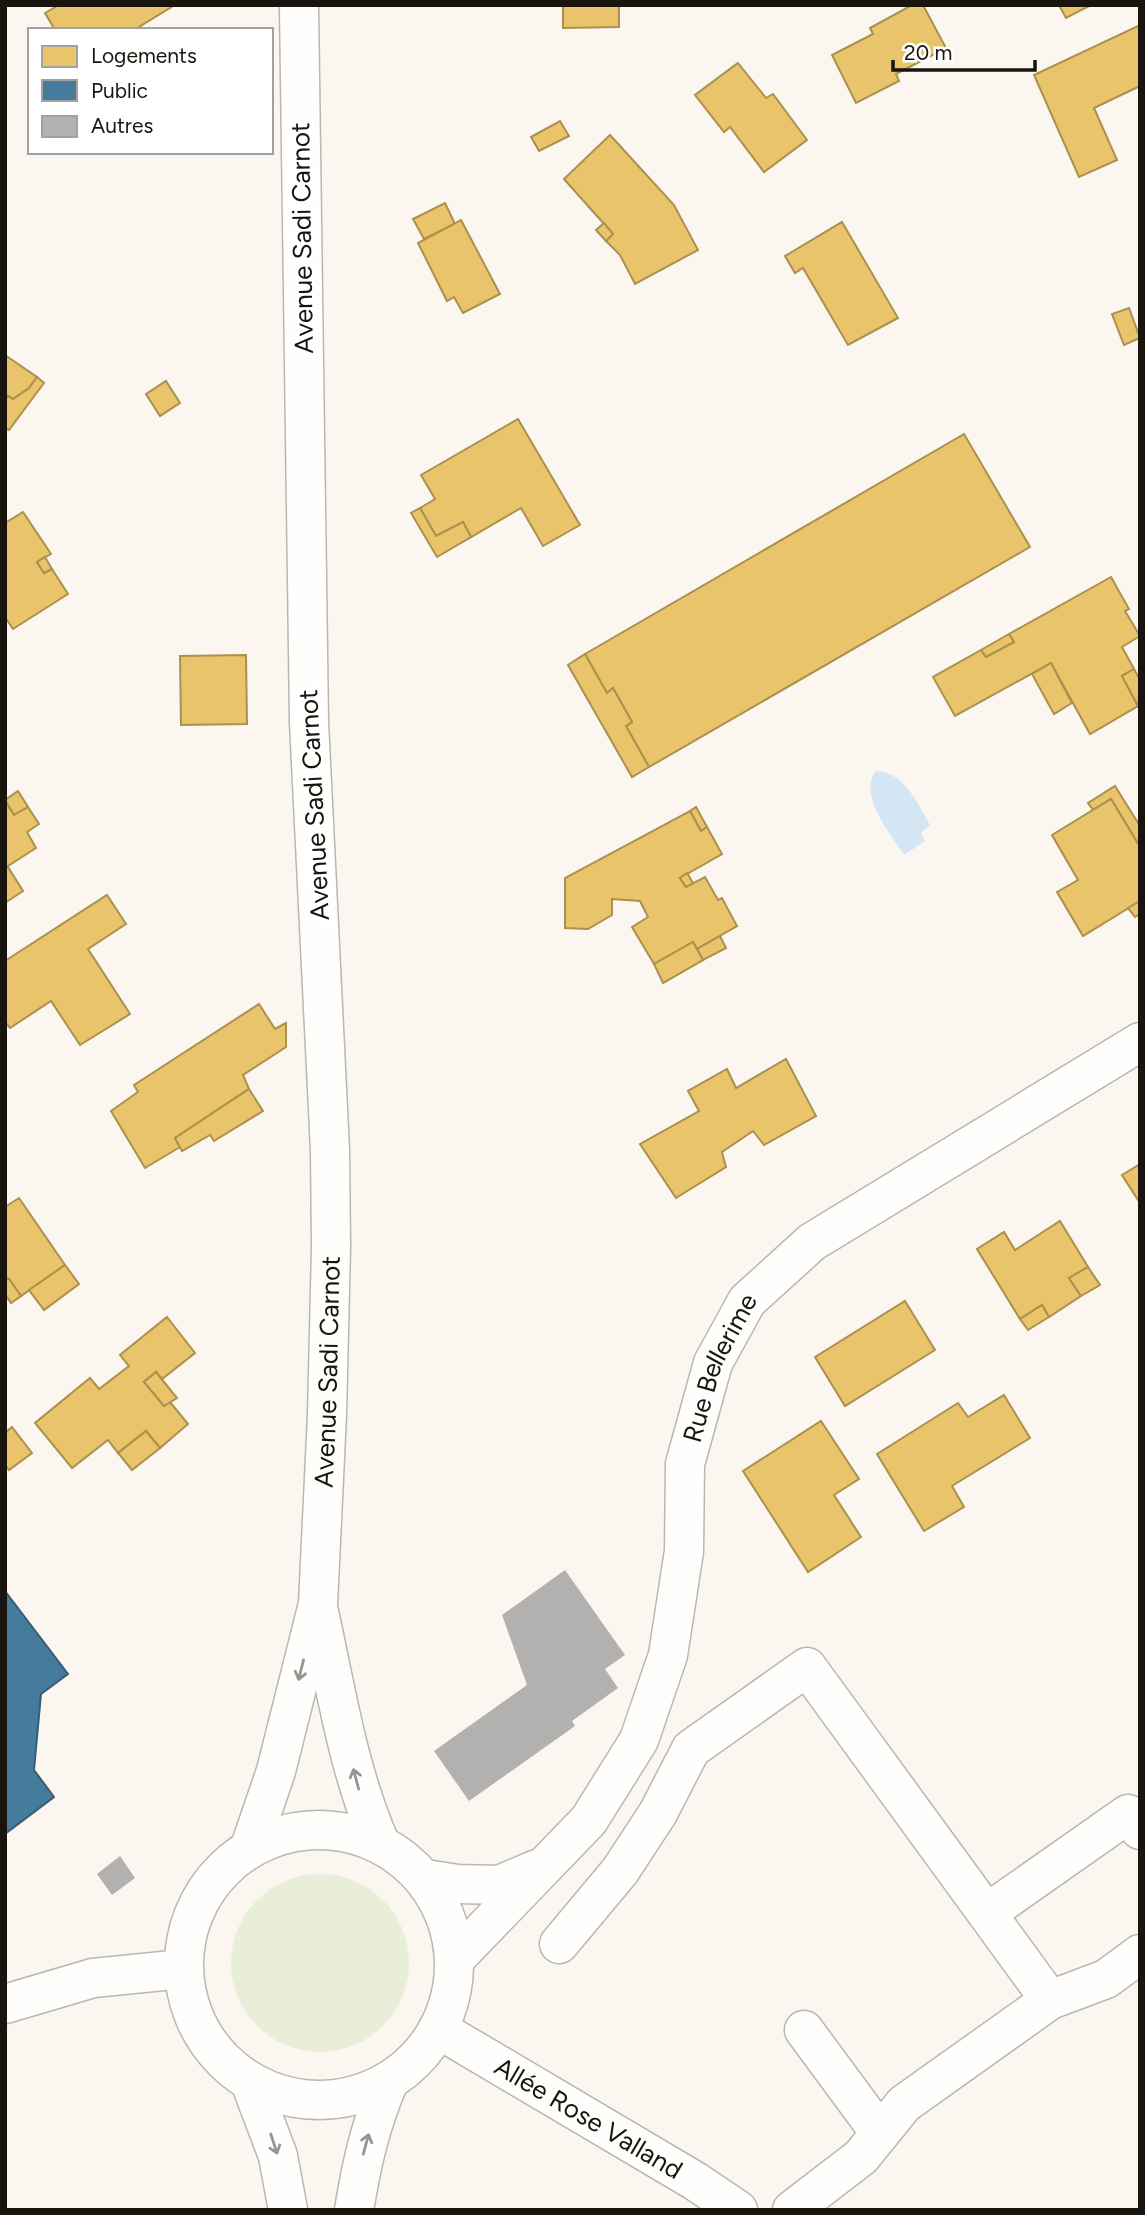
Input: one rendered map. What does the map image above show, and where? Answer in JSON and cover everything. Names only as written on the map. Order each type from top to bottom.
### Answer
[{"type":"street","name":"Avenue Sadi Carnot","points":[[250,1847],[276,1771],[318,1604],[327,1415],[331,1164],[309,722],[299,5]]},
{"type":"street","name":"Rue Bellerime","points":[[454,1959],[589,1820],[639,1740],[668,1655],[684,1551],[685,1464],[713,1363],[747,1301],[812,1242],[1140,1042]]},
{"type":"street","name":"Avenue Sadi Carnot","points":[[318,1604],[354,1768],[364,1806],[380,1843]]},
{"type":"street","points":[[559,1944],[620,1871],[658,1813],[691,1749],[807,1667],[1050,2000]]},
{"type":"street","points":[[987,1913],[1128,1814],[1140,1830]]},
{"type":"street","points":[[314,1828],[348,1831],[380,1843],[404,1858],[425,1879],[447,1916],[454,1959],[451,1995],[438,2029],[417,2059],[389,2081],[355,2096],[320,2101],[284,2096],[250,2082],[223,2062],[202,2034],[188,2003],[183,1969],[187,1933],[200,1899],[221,1870],[250,1847],[281,1834],[314,1828]]},
{"type":"street","name":"Rue Bellerime","points":[[425,1879],[499,1885],[542,1867]]},
{"type":"street","points":[[792,2210],[861,2157],[904,2104],[1050,2000],[1106,1979],[1140,1954]]},
{"type":"street","points":[[5,2004],[93,1978],[183,1969]]},
{"type":"street","name":"Allée Rose Valland","points":[[438,2029],[695,2181],[738,2210]]},
{"type":"street","points":[[804,2030],[880,2133]]},
{"type":"street","points":[[354,2210],[363,2156],[373,2120],[389,2081]]},
{"type":"street","points":[[250,2082],[268,2123],[278,2156],[288,2210]]},
{"type":"green space","points":[[320,1874],[354,1881],[383,1900],[402,1929],[409,1963],[402,1997],[383,2026],[354,2045],[320,2052],[286,2045],[257,2026],[238,1997],[231,1963],[238,1929],[257,1900],[286,1881]]},
{"type":"water","points":[[875,771],[894,776],[902,783],[930,825],[921,833],[925,841],[904,855],[873,803],[871,781]]},
{"type":"building: Logements","points":[[59,5],[173,6],[137,28],[54,28],[45,13]]},
{"type":"building: Logements","points":[[563,5],[619,5],[619,27],[563,28]]},
{"type":"building: Logements","points":[[912,5],[923,5],[946,48],[896,74],[899,81],[856,103],[832,55],[873,34],[870,28]]},
{"type":"building: Logements","points":[[1059,5],[1091,5],[1066,18]]},
{"type":"building: Logements","points":[[1140,25],[1140,86],[1094,108],[1117,160],[1079,177],[1034,75]]},
{"type":"building: Logements","points":[[738,63],[766,98],[773,94],[807,140],[764,172],[730,127],[724,132],[695,95]]},
{"type":"building: Logements","points":[[560,121],[569,136],[539,151],[531,137]]},
{"type":"building: Logements","points":[[610,135],[674,205],[698,250],[635,284],[620,255],[606,241],[613,234],[564,179]]},
{"type":"building: Logements","points":[[445,203],[455,224],[424,239],[413,219]]},
{"type":"building: Logements","points":[[461,220],[500,294],[463,313],[454,297],[447,301],[418,243]]},
{"type":"building: Logements","points":[[842,222],[898,318],[848,345],[803,268],[795,273],[785,256]]},
{"type":"building: Logements","points":[[604,223],[613,234],[606,241],[596,230]]},
{"type":"building: Logements","points":[[1129,308],[1140,338],[1124,345],[1112,314]]},
{"type":"building: Logements","points":[[5,355],[37,377],[29,388],[13,399],[8,396],[5,400]]},
{"type":"building: Logements","points":[[37,377],[44,383],[9,430],[5,428],[5,400],[8,396],[13,399],[29,388]]},
{"type":"building: Logements","points":[[166,381],[180,403],[160,416],[146,394]]},
{"type":"building: Logements","points":[[518,419],[580,525],[543,546],[521,508],[471,537],[463,522],[436,536],[420,508],[435,499],[421,475]]},
{"type":"building: Logements","points":[[964,434],[1030,547],[649,767],[626,726],[632,722],[613,688],[607,693],[585,654]]},
{"type":"building: Logements","points":[[420,508],[436,536],[463,522],[471,537],[437,557],[411,513]]},
{"type":"building: Logements","points":[[23,512],[51,554],[37,562],[44,573],[52,569],[68,594],[13,629],[5,617],[5,523]]},
{"type":"building: Logements","points":[[45,557],[52,569],[44,573],[37,562]]},
{"type":"building: Logements","points":[[1111,577],[1129,609],[1125,611],[1140,636],[1122,647],[1134,669],[1122,676],[1138,706],[1090,734],[1051,663],[955,716],[933,677],[981,650],[986,657],[1014,642],[1009,634]]},
{"type":"building: Logements","points":[[1009,634],[1014,642],[986,657],[981,650]]},
{"type":"building: Logements","points":[[585,654],[607,693],[613,688],[632,722],[626,726],[649,767],[632,777],[568,665]]},
{"type":"building: Logements","points":[[246,655],[247,724],[181,725],[180,656]]},
{"type":"building: Logements","points":[[1051,663],[1072,703],[1054,714],[1032,674]]},
{"type":"building: Logements","points":[[1134,669],[1140,680],[1138,706],[1122,676]]},
{"type":"building: Logements","points":[[1115,786],[1140,826],[1140,847],[1111,799],[1093,810],[1088,803]]},
{"type":"building: Logements","points":[[18,791],[28,807],[14,815],[5,800]]},
{"type":"building: Logements","points":[[1111,799],[1140,847],[1140,901],[1083,936],[1057,892],[1078,880],[1052,835]]},
{"type":"building: Logements","points":[[5,801],[14,815],[28,807],[39,824],[27,832],[36,848],[5,868]]},
{"type":"building: Logements","points":[[696,807],[707,827],[701,831],[690,811]]},
{"type":"building: Logements","points":[[690,811],[701,831],[707,827],[722,854],[680,878],[686,887],[705,877],[718,900],[722,898],[737,926],[697,949],[693,942],[654,964],[632,927],[648,917],[640,901],[612,899],[612,915],[588,929],[565,928],[565,878]]},
{"type":"building: Logements","points":[[8,867],[23,891],[5,903],[5,868]]},
{"type":"building: Logements","points":[[687,873],[693,883],[686,887],[680,878]]},
{"type":"building: Logements","points":[[107,895],[126,924],[88,949],[130,1014],[80,1045],[51,1001],[10,1028],[5,1022],[5,961]]},
{"type":"building: Logements","points":[[1140,901],[1140,914],[1135,917],[1128,908]]},
{"type":"building: Logements","points":[[720,936],[726,948],[703,960],[697,949]]},
{"type":"building: Logements","points":[[693,942],[703,960],[663,983],[654,964]]},
{"type":"building: Logements","points":[[259,1004],[275,1029],[286,1023],[286,1047],[243,1075],[249,1089],[175,1138],[180,1147],[145,1168],[111,1111],[138,1092],[134,1085]]},
{"type":"building: Logements","points":[[786,1059],[816,1116],[764,1145],[753,1131],[722,1152],[726,1167],[676,1198],[640,1144],[699,1111],[688,1091],[727,1069],[736,1088]]},
{"type":"building: Logements","points":[[249,1089],[263,1111],[214,1141],[210,1135],[182,1151],[175,1138]]},
{"type":"building: Logements","points":[[1140,1164],[1140,1203],[1122,1175]]},
{"type":"building: Logements","points":[[19,1198],[65,1265],[21,1296],[9,1279],[5,1278],[5,1207]]},
{"type":"building: Logements","points":[[1060,1221],[1088,1267],[1069,1278],[1081,1296],[1049,1317],[1042,1305],[1020,1319],[977,1249],[1004,1232],[1015,1250]]},
{"type":"building: Logements","points":[[65,1265],[79,1284],[44,1310],[29,1290]]},
{"type":"building: Logements","points":[[1088,1267],[1100,1285],[1081,1296],[1069,1278]]},
{"type":"building: Logements","points":[[5,1278],[9,1279],[21,1296],[11,1303],[5,1294]]},
{"type":"building: Logements","points":[[905,1301],[935,1350],[845,1406],[815,1357]]},
{"type":"building: Logements","points":[[1042,1305],[1049,1317],[1028,1330],[1020,1319]]},
{"type":"building: Logements","points":[[167,1317],[195,1353],[162,1379],[156,1372],[144,1382],[164,1406],[170,1402],[188,1424],[160,1448],[146,1431],[118,1453],[108,1440],[72,1468],[35,1423],[90,1378],[99,1389],[129,1366],[120,1355]]},
{"type":"building: Logements","points":[[156,1372],[177,1398],[164,1406],[144,1382]]},
{"type":"building: Logements","points":[[1004,1395],[1030,1438],[952,1486],[964,1507],[924,1531],[877,1454],[958,1403],[968,1417]]},
{"type":"building: Logements","points":[[821,1421],[859,1479],[834,1495],[861,1537],[808,1572],[743,1471]]},
{"type":"building: Logements","points":[[12,1427],[32,1453],[9,1470],[5,1465],[5,1433]]},
{"type":"building: Logements","points":[[146,1431],[160,1448],[132,1470],[118,1453]]},
{"type":"building: Public","points":[[5,1591],[68,1674],[41,1694],[34,1770],[54,1797],[5,1834]]},
{"type":"building: Autres","points":[[565,1570],[625,1655],[605,1669],[618,1688],[572,1721],[575,1726],[469,1801],[434,1751],[527,1685],[502,1615]]},
{"type":"building: Autres","points":[[120,1856],[135,1878],[112,1895],[97,1874]]}]
